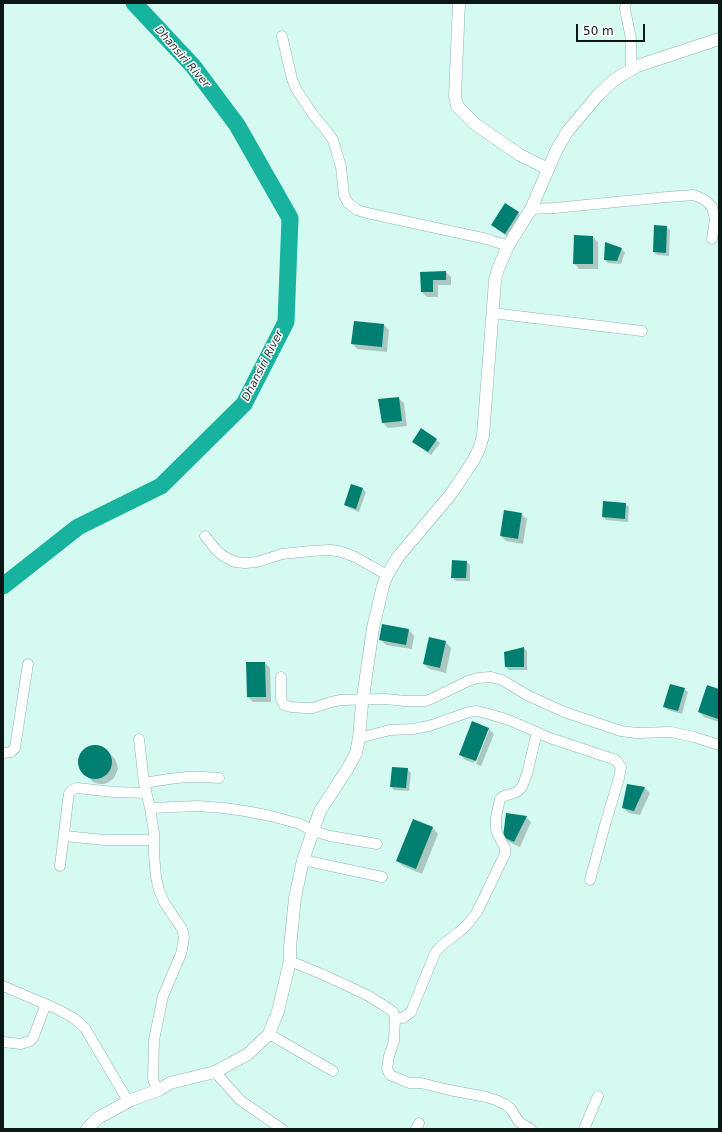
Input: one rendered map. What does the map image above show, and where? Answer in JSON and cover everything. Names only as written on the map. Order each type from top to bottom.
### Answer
[{"type":"street","points":[[459,3],[455,96],[457,106],[475,124],[520,155],[548,169]]},
{"type":"street","points":[[626,3],[625,9],[631,39],[631,69]]},
{"type":"street","points":[[282,36],[292,79],[296,89],[314,116],[333,140],[341,167],[344,195],[348,203],[357,210],[367,213],[488,239],[508,246]]},
{"type":"street","points":[[87,1129],[98,1118],[128,1101],[159,1090],[170,1083],[215,1072],[248,1054],[268,1034],[278,1011],[290,961],[290,947],[296,898],[304,860],[313,831],[320,812],[348,768],[356,752],[360,734],[373,628],[383,586],[387,575],[398,557],[451,494],[473,461],[483,436],[495,281],[498,269],[508,246],[531,209],[556,151],[567,132],[598,95],[614,80],[636,66],[719,39]]},
{"type":"street","points":[[531,209],[694,195],[705,200],[712,207],[715,219],[712,239]]},
{"type":"street","points":[[492,313],[642,331]]},
{"type":"street","points":[[205,536],[217,551],[224,557],[235,562],[257,562],[282,554],[331,550],[342,552],[354,557],[387,575]]},
{"type":"street","points":[[3,754],[11,752],[15,748],[28,664]]},
{"type":"street","points":[[281,676],[280,698],[284,705],[291,707],[313,708],[341,700],[363,702],[386,699],[426,701],[468,681],[478,678],[491,677],[502,680],[526,695],[564,712],[621,732],[671,732],[719,745]]},
{"type":"street","points":[[360,734],[390,730],[413,730],[445,721],[469,712],[477,712],[509,720],[550,738],[616,760],[621,767],[619,778],[604,825],[590,880]]},
{"type":"street","points":[[395,1018],[403,1018],[411,1012],[435,953],[440,946],[467,925],[477,912],[505,854],[505,848],[496,829],[496,817],[500,799],[504,796],[517,792],[522,787],[527,774],[537,732]]},
{"type":"street","points":[[139,739],[145,788],[150,808],[154,840],[156,877],[164,902],[182,929],[184,937],[181,954],[163,996],[154,1040],[153,1079],[159,1090]]},
{"type":"street","points":[[60,866],[69,794],[72,790],[77,788],[114,792],[145,788],[169,779],[186,777],[219,778]]},
{"type":"street","points":[[150,808],[198,806],[224,808],[271,816],[300,824],[313,831],[330,836],[377,844]]},
{"type":"street","points":[[64,836],[105,840],[154,840]]},
{"type":"street","points":[[304,860],[382,877]]},
{"type":"street","points":[[290,961],[367,995],[393,1012],[395,1018],[394,1041],[387,1063],[387,1069],[390,1075],[408,1082],[422,1083],[496,1100],[511,1109],[520,1122],[531,1129]]},
{"type":"street","points":[[3,986],[46,1004],[75,1019],[85,1028],[128,1101]]},
{"type":"street","points":[[3,1042],[21,1044],[30,1041],[33,1038],[46,1004]]},
{"type":"street","points":[[268,1034],[333,1071]]},
{"type":"street","points":[[215,1072],[240,1100],[282,1129]]},
{"type":"street","points":[[584,1129],[598,1096]]},
{"type":"building","points":[[505,203],[519,212],[505,234],[491,225]]},
{"type":"building","points":[[654,225],[667,226],[666,253],[653,252]]},
{"type":"building","points":[[574,235],[593,236],[593,264],[573,264]]},
{"type":"building","points":[[605,242],[622,248],[617,261],[604,260]]},
{"type":"building","points":[[446,271],[446,280],[433,280],[433,292],[421,292],[420,272]]},
{"type":"building","points":[[354,321],[384,324],[382,347],[351,344]]},
{"type":"building","points":[[399,397],[402,421],[382,423],[378,399]]},
{"type":"building","points":[[421,428],[437,439],[428,452],[412,442]]},
{"type":"building","points":[[351,484],[363,488],[356,509],[344,505]]},
{"type":"building","points":[[603,501],[626,503],[625,519],[602,517]]},
{"type":"building","points":[[504,510],[522,513],[518,539],[500,536]]},
{"type":"building","points":[[452,560],[467,561],[466,578],[451,578]]},
{"type":"building","points":[[382,624],[409,629],[406,645],[379,640]]},
{"type":"building","points":[[429,637],[446,641],[440,668],[423,664]]},
{"type":"building","points":[[524,647],[524,667],[505,667],[504,652]]},
{"type":"building","points":[[246,662],[265,662],[266,697],[247,697]]},
{"type":"building","points":[[670,684],[685,688],[678,711],[663,707]]},
{"type":"building","points":[[707,685],[719,689],[718,719],[698,712]]},
{"type":"building","points":[[472,721],[489,728],[476,761],[459,755]]},
{"type":"building","points":[[92,745],[98,745],[102,746],[109,752],[112,762],[111,769],[105,776],[98,779],[92,779],[88,778],[81,772],[78,765],[78,759],[79,755],[85,748]]},
{"type":"building","points":[[392,767],[408,768],[406,788],[390,787]]},
{"type":"building","points":[[627,784],[645,787],[634,811],[622,808]]},
{"type":"building","points":[[506,813],[527,816],[514,842],[503,837]]},
{"type":"building","points":[[413,819],[433,827],[416,869],[396,861]]},
{"type":"waterway","name":"Dhansiri River","points":[[3,586],[78,527],[161,486],[244,404],[286,322],[290,218],[237,125],[193,66],[134,3]]}]
